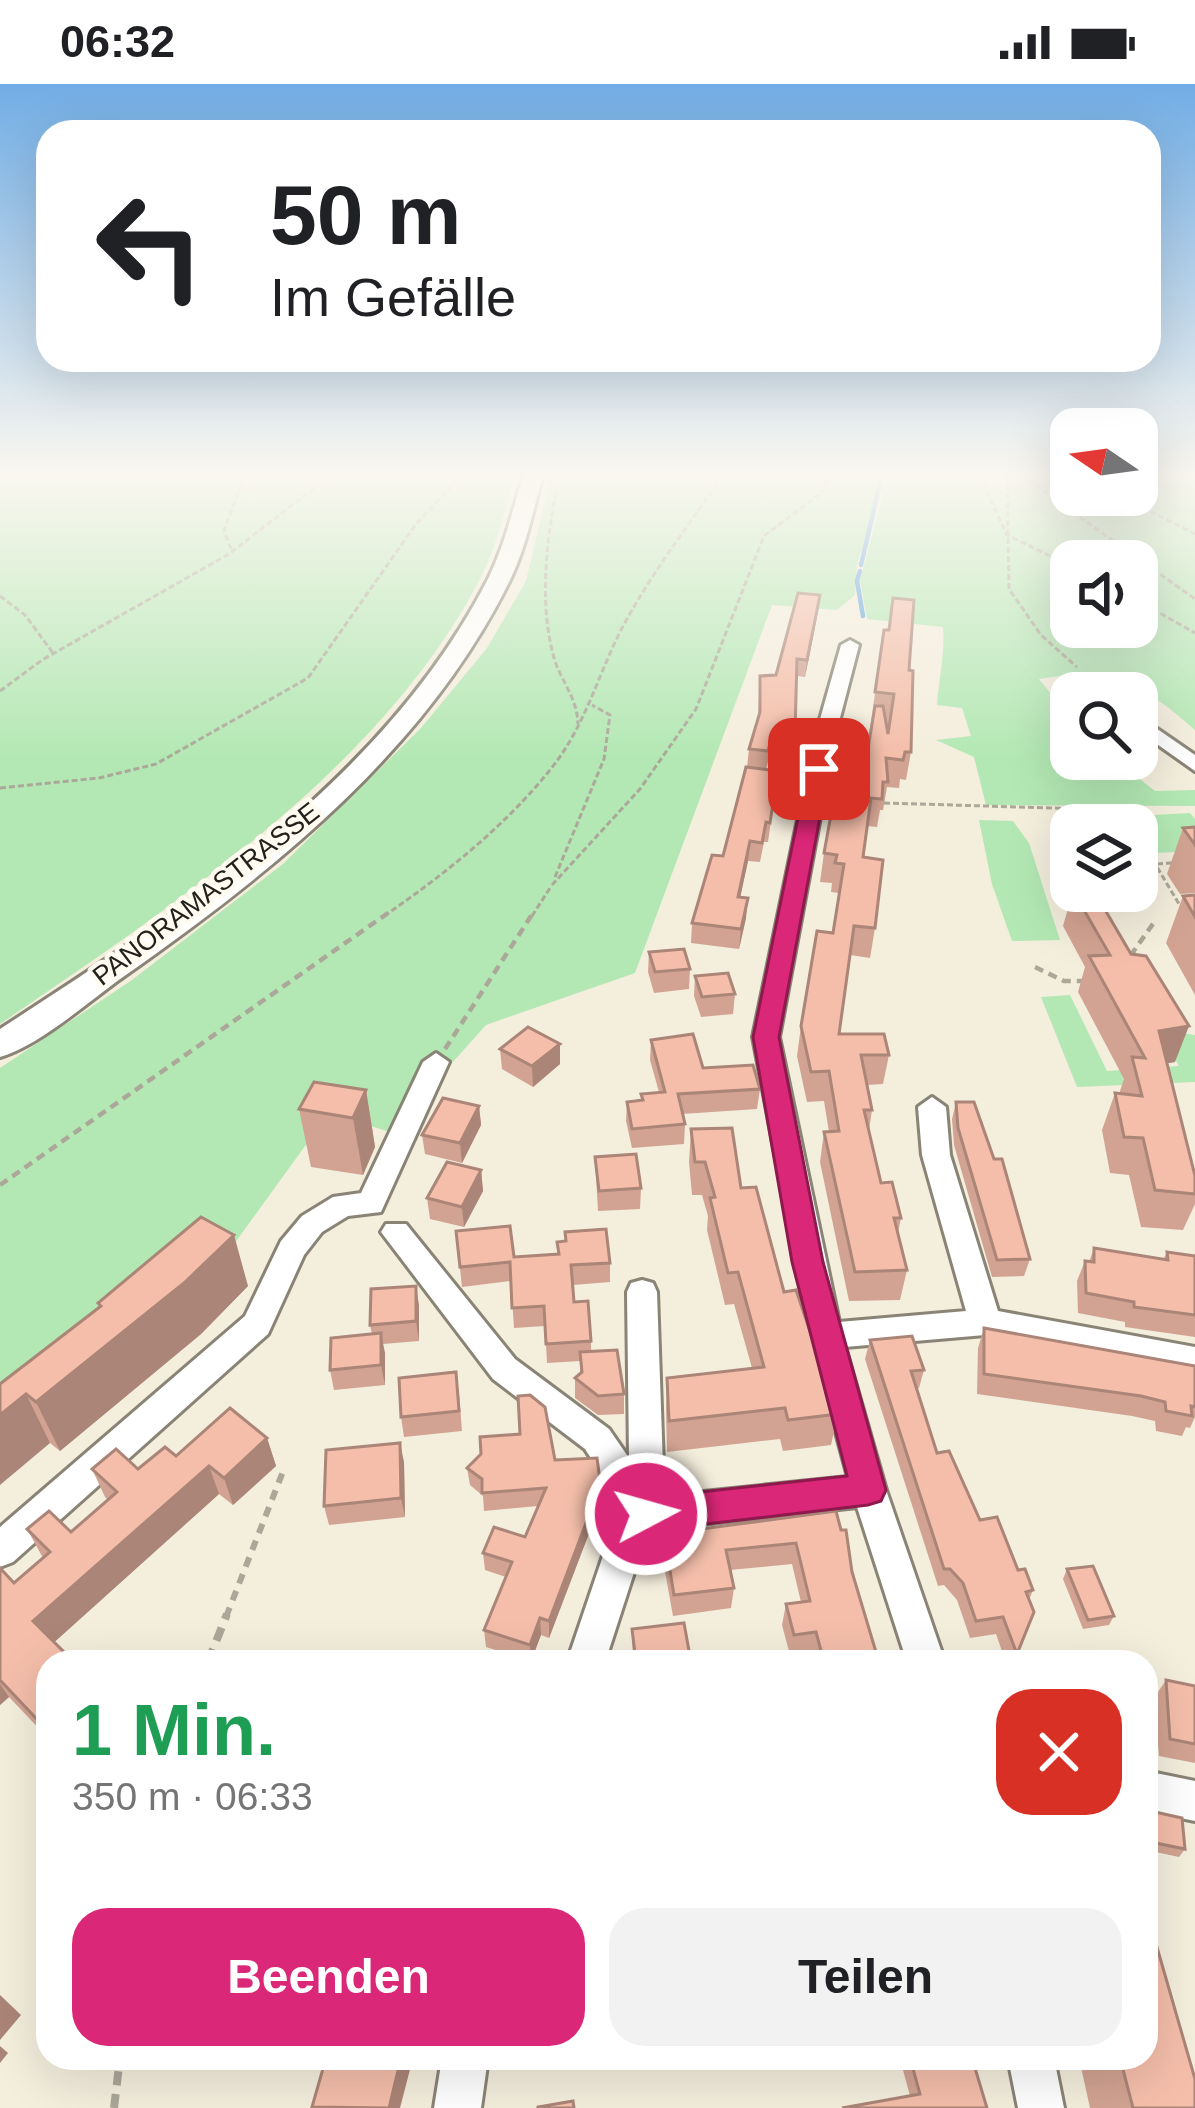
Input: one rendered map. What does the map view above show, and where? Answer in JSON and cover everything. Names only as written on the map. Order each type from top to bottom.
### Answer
[{"type":"main road","name":"PANORAMASTRASSE","points":[[0,1045],[192,912],[260,858],[374,752],[436,681],[482,611],[502,569]]},
{"type":"street","points":[[850,645],[825,737],[766,1037],[826,1336],[868,1490],[922,1650]]},
{"type":"street","points":[[1158,737],[1195,765]]},
{"type":"street","points":[[0,1550],[257,1325],[292,1249],[312,1224],[343,1205],[371,1204],[436,1062]]},
{"type":"street","points":[[932,1107],[936,1155],[985,1322]]},
{"type":"street","points":[[396,1232],[504,1369],[597,1439],[646,1514]]},
{"type":"street","points":[[590,1650],[623,1550],[646,1514],[642,1292]]},
{"type":"street","points":[[826,1336],[985,1322],[1195,1360]]},
{"type":"street","points":[[646,1514],[868,1490]]},
{"type":"street","points":[[1158,1793],[1195,1801]]},
{"type":"street","points":[[457,2108],[463,2070]]},
{"type":"street","points":[[1033,2070],[1041,2108]]},
{"type":"path","points":[[0,691],[53,653],[196,569]]},
{"type":"path","points":[[0,788],[99,778],[156,764],[308,678],[384,569]]},
{"type":"path","points":[[548,569],[553,658],[579,697],[578,728]]},
{"type":"path","points":[[0,1185],[459,863],[551,770],[592,705],[606,659],[657,569]]},
{"type":"path","points":[[436,1062],[551,885],[640,789],[696,709],[751,569]]},
{"type":"path","points":[[1008,569],[1009,589],[1041,635],[1082,672]]},
{"type":"path","points":[[1154,569],[1195,599]]},
{"type":"path","points":[[0,596],[25,615],[53,653]]},
{"type":"path","points":[[1158,612],[1195,633]]},
{"type":"path","points":[[551,885],[604,759],[610,715],[592,705]]},
{"type":"path","points":[[877,803],[1050,807]]},
{"type":"path","points":[[1158,863],[1181,866]]},
{"type":"path","points":[[1158,868],[1185,914]]},
{"type":"path","points":[[1124,963],[1138,962],[1133,952],[1155,921]]},
{"type":"path","points":[[1035,967],[1070,981],[1099,980]]},
{"type":"path","points":[[1070,981],[1076,994]]},
{"type":"path","points":[[213,1650],[284,1469]]},
{"type":"path","points":[[114,2108],[119,2070]]},
{"type":"green space","points":[[0,569],[484,569],[438,648],[388,712],[330,772],[202,882],[0,1024]]},
{"type":"green space","points":[[529,569],[857,569],[855,595],[837,610],[772,605],[635,973],[486,1025],[390,1132],[329,1113],[221,1262],[0,1407],[0,1068],[132,980],[283,864],[421,728],[487,648]]},
{"type":"green space","points":[[863,569],[1050,569],[1050,648],[1158,648],[1158,569],[1195,569],[1195,730],[1158,700],[1158,672],[1050,672],[1050,677],[1039,679],[1050,692],[1050,780],[1141,780],[1155,791],[1195,790],[1195,806],[986,805],[974,757],[936,740],[971,736],[962,708],[937,705],[943,627],[867,619],[860,581]]},
{"type":"green space","points":[[1190,813],[1195,819],[1195,851],[1158,853],[1158,815]]},
{"type":"green space","points":[[979,820],[1013,821],[1029,843],[1060,940],[1012,941],[992,884]]},
{"type":"green space","points":[[1070,995],[1107,1071],[1179,1066],[1157,1029],[1195,1035],[1195,1082],[1077,1087],[1041,997]]},
{"type":"building","points":[[798,593],[820,595],[807,660],[797,659],[795,733],[773,733],[768,751],[749,749],[760,712],[760,676],[776,675]]},
{"type":"building","points":[[893,598],[914,600],[909,670],[913,671],[911,752],[905,752],[903,760],[886,758],[888,782],[883,782],[882,799],[871,798],[863,857],[883,860],[875,928],[854,926],[839,1034],[884,1034],[889,1055],[861,1055],[872,1110],[864,1110],[881,1183],[892,1182],[901,1218],[894,1218],[907,1270],[855,1272],[824,1132],[839,1131],[829,1071],[811,1072],[801,1026],[817,931],[833,933],[844,864],[835,863],[837,855],[824,853],[837,782],[862,785],[875,706],[883,706],[888,734],[894,694],[875,692]]},
{"type":"building","points":[[746,767],[778,771],[762,843],[750,841],[738,897],[748,898],[741,929],[692,923],[712,855],[723,856]]},
{"type":"building","points":[[1195,827],[1195,845],[1183,828]]},
{"type":"building","points":[[1195,895],[1195,917],[1183,896]]},
{"type":"building","points":[[1085,912],[1106,912],[1131,954],[1146,956],[1189,1026],[1159,1031],[1195,1176],[1195,1194],[1155,1190],[1143,1138],[1124,1137],[1115,1093],[1142,1096],[1132,1057],[1145,1058],[1089,956],[1110,955]]},
{"type":"building","points":[[684,949],[690,969],[655,972],[649,952]]},
{"type":"building","points":[[728,973],[735,994],[702,997],[695,976]]},
{"type":"building","points":[[528,1027],[560,1044],[532,1066],[500,1049]]},
{"type":"building","points":[[693,1034],[703,1068],[753,1065],[760,1089],[678,1094],[685,1124],[632,1129],[627,1102],[643,1100],[641,1094],[665,1092],[651,1040]]},
{"type":"building","points":[[314,1082],[366,1090],[353,1118],[299,1109]]},
{"type":"building","points":[[443,1098],[479,1106],[460,1143],[422,1135]]},
{"type":"building","points":[[956,1102],[974,1102],[994,1159],[1002,1159],[1030,1259],[997,1260],[958,1128]]},
{"type":"building","points":[[732,1128],[741,1188],[756,1187],[784,1292],[796,1290],[838,1414],[788,1420],[785,1408],[669,1421],[667,1378],[764,1367],[738,1272],[728,1273],[705,1162],[695,1162],[691,1129]]},
{"type":"building","points":[[636,1154],[641,1188],[599,1191],[595,1157]]},
{"type":"building","points":[[447,1162],[481,1170],[462,1207],[427,1198]]},
{"type":"building","points":[[201,1217],[234,1235],[184,1283],[36,1402],[26,1394],[0,1415],[0,1384],[101,1306],[98,1303]]},
{"type":"building","points":[[510,1226],[514,1257],[559,1254],[557,1242],[566,1241],[565,1232],[606,1229],[610,1263],[571,1265],[574,1302],[588,1301],[591,1341],[546,1344],[544,1306],[512,1308],[510,1262],[460,1267],[456,1231]]},
{"type":"building","points":[[1094,1248],[1168,1260],[1167,1252],[1195,1256],[1195,1315],[1134,1307],[1134,1302],[1086,1293],[1085,1261],[1094,1262]]},
{"type":"building","points":[[416,1286],[416,1321],[370,1325],[371,1289]]},
{"type":"building","points":[[984,1328],[1195,1366],[1192,1416],[1166,1411],[1165,1402],[1141,1396],[984,1374]]},
{"type":"building","points":[[381,1333],[381,1365],[330,1370],[331,1338]]},
{"type":"building","points":[[912,1336],[924,1370],[911,1371],[937,1453],[949,1451],[980,1520],[997,1517],[1018,1570],[1025,1569],[1033,1590],[1026,1592],[1034,1612],[1019,1650],[1003,1617],[976,1621],[963,1583],[944,1569],[870,1340]]},
{"type":"building","points":[[617,1350],[624,1394],[598,1396],[575,1378],[582,1372],[580,1352]]},
{"type":"building","points":[[456,1372],[459,1411],[401,1417],[399,1378]]},
{"type":"building","points":[[530,1395],[545,1407],[555,1460],[597,1458],[604,1509],[591,1510],[549,1621],[540,1618],[530,1645],[484,1630],[512,1562],[483,1553],[494,1527],[525,1537],[546,1488],[482,1493],[482,1479],[467,1468],[481,1454],[480,1437],[520,1434],[518,1396]]},
{"type":"building","points":[[230,1408],[267,1438],[224,1478],[209,1466],[33,1621],[62,1650],[36,1650],[36,1718],[0,1680],[0,1568],[14,1583],[50,1552],[27,1529],[49,1511],[71,1532],[117,1492],[92,1469],[116,1449],[138,1469],[165,1447],[176,1456]]},
{"type":"building","points":[[400,1443],[401,1498],[324,1506],[326,1450]]},
{"type":"building","points":[[836,1511],[841,1530],[846,1530],[852,1572],[875,1650],[821,1650],[816,1632],[794,1635],[786,1604],[810,1601],[796,1543],[726,1550],[734,1588],[674,1595],[664,1534]]},
{"type":"building","points":[[1093,1566],[1114,1616],[1088,1620],[1067,1569]]},
{"type":"building","points":[[684,1623],[689,1650],[635,1650],[632,1629]]},
{"type":"building","points":[[1166,1680],[1195,1686],[1195,1744],[1170,1739]]},
{"type":"building","points":[[1158,1813],[1182,1818],[1185,1849],[1158,1843]]},
{"type":"building","points":[[1158,1951],[1195,2079],[1195,2108],[1133,2108],[1123,2070],[1158,2070]]},
{"type":"building","points":[[323,2070],[398,2070],[389,2108],[312,2107]]},
{"type":"building","points":[[913,2070],[976,2070],[987,2108],[842,2108],[920,2094]]},
{"type":"building","points":[[573,2101],[574,2108],[538,2108],[538,2107]]},
{"type":"waterway","points":[[860,571],[857,581],[863,616]]},
{"type":"route","points":[[646,1514],[868,1490],[808,1262],[766,1037],[819,769]]}]
